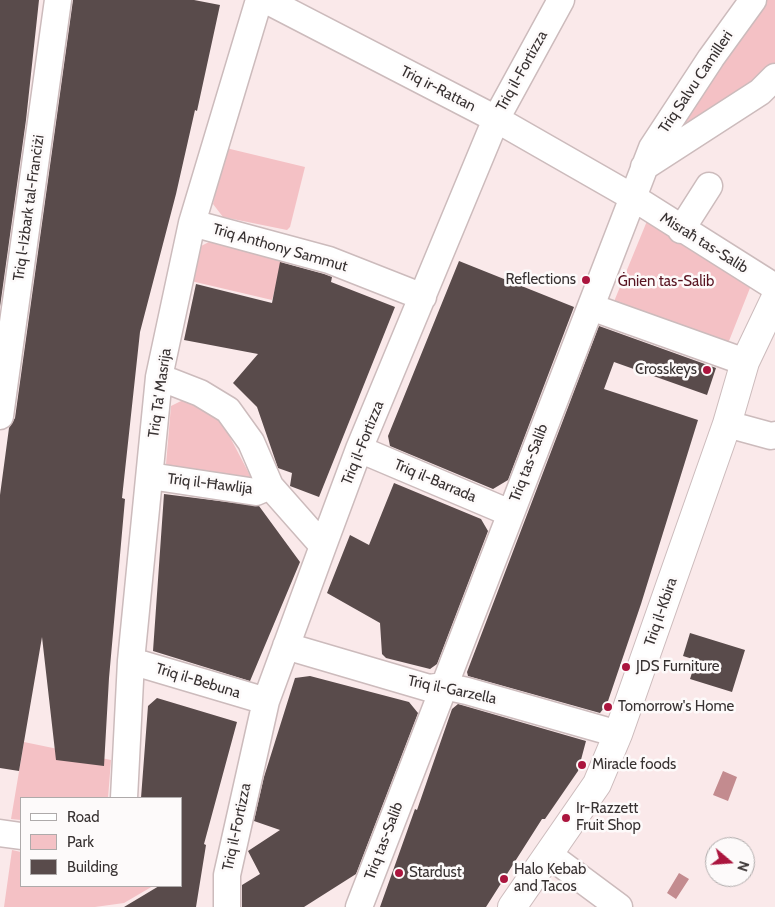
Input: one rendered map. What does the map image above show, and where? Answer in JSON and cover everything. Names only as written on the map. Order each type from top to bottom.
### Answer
[{"type":"main road","name":"Triq il-Kbira","points":[[512,907],[597,784],[618,734],[727,424],[745,362],[775,299]]},
{"type":"street","name":"Triq l-Iżbark tal-Franċiżi","points":[[0,416],[58,0]]},
{"type":"street","name":"Triq Ta' Masrija","points":[[124,797],[131,661],[159,377],[192,223],[259,0]]},
{"type":"street","name":"Triq ir-Rattan","points":[[266,0],[496,120],[634,198]]},
{"type":"street","name":"Triq il-Fortizza","points":[[227,907],[227,875],[266,701],[286,646],[359,449],[496,120],[561,0]]},
{"type":"street","name":"Triq Salvu Camilleri","points":[[644,168],[652,148],[711,58],[753,0]]},
{"type":"street","points":[[644,168],[760,92],[775,77]]},
{"type":"street","name":"Triq tas-Salib","points":[[359,907],[644,168]]},
{"type":"street","points":[[681,230],[709,186]]},
{"type":"street","name":"Misraħ tas-Salib","points":[[634,198],[681,230],[775,287]]},
{"type":"street","name":"Triq Anthony Sammut","points":[[192,223],[328,260],[423,297]]},
{"type":"street","points":[[591,307],[745,362]]},
{"type":"street","points":[[159,377],[200,393],[228,410],[251,442],[270,486],[323,546]]},
{"type":"street","points":[[727,424],[771,436],[775,435]]},
{"type":"street","name":"Triq il-Barrada","points":[[359,449],[510,513]]},
{"type":"street","name":"Triq il-Ħawlija","points":[[150,476],[256,492],[270,486]]},
{"type":"street","name":"Triq il-Garzella","points":[[286,646],[429,688],[444,686],[618,734]]},
{"type":"street","name":"Triq il-Bebuna","points":[[131,661],[266,701]]},
{"type":"street","points":[[0,833],[20,836]]},
{"type":"street","points":[[549,855],[619,907]]},
{"type":"green space","points":[[766,0],[775,0],[775,64],[661,148]]},
{"type":"green space","points":[[226,148],[305,167],[290,227],[287,230],[223,217],[213,204]]},
{"type":"green space","name":"Ġnien tas-Salib","points":[[647,221],[750,288],[727,346],[613,304]]},
{"type":"green space","points":[[213,240],[284,257],[272,300],[191,281],[201,246]]},
{"type":"green space","points":[[185,399],[221,420],[253,481],[165,476],[171,406]]},
{"type":"green space","points":[[24,742],[111,760],[108,797],[20,797],[20,820],[11,819]]},
{"type":"green space","points":[[12,850],[20,852],[20,887],[151,887],[124,903],[95,907],[4,907]]},
{"type":"shaded area","points":[[723,771],[737,777],[728,801],[713,795]]},
{"type":"shaded area","points":[[679,873],[689,879],[676,899],[667,893]]},
{"type":"building","points":[[0,0],[39,0],[26,120],[0,307]]},
{"type":"building","points":[[73,0],[194,0],[220,5],[197,111],[195,110],[176,194],[140,332],[122,498],[125,499],[109,678],[104,766],[56,760],[42,637],[19,771],[0,768],[0,495],[9,428],[15,418]]},
{"type":"building","points":[[459,261],[574,307],[508,480],[493,489],[390,446],[388,436]]},
{"type":"building","points":[[280,262],[332,277],[331,282],[395,307],[319,497],[290,486],[292,473],[278,468],[257,407],[233,383],[258,354],[184,340],[196,284],[272,303]]},
{"type":"building","points":[[599,326],[716,368],[707,395],[614,362],[604,389],[698,420],[641,604],[607,704],[600,713],[468,676],[467,672]]},
{"type":"building","points":[[394,483],[481,519],[488,531],[437,664],[430,669],[386,658],[382,654],[380,623],[327,593],[350,535],[369,545]]},
{"type":"building","points":[[164,494],[259,506],[300,562],[250,681],[153,651]]},
{"type":"building","points":[[690,633],[745,650],[732,692],[690,679],[696,660],[683,656]]},
{"type":"building","points":[[310,676],[409,702],[418,713],[356,874],[304,907],[242,907],[242,885],[260,874],[248,851],[280,830],[254,821],[264,777],[295,678]]},
{"type":"building","points":[[157,698],[237,722],[204,844],[206,845],[196,907],[124,907],[157,887],[182,887],[182,797],[141,797],[148,706]]},
{"type":"building","points":[[458,704],[586,741],[578,771],[545,819],[542,819],[486,907],[380,907],[415,809],[417,810],[452,709]]},
{"type":"place","name":"Reflections","points":[[586,280]]},
{"type":"place","name":"Crosskeys","points":[[707,370]]},
{"type":"place","name":"JDS Furniture","points":[[626,667]]},
{"type":"place","name":"Tomorrow's Home","points":[[608,707]]},
{"type":"place","name":"Miracle foods","points":[[582,765]]},
{"type":"place","name":"Ir-Razzett Fruit Shop","points":[[566,818]]},
{"type":"place","name":"Stardust","points":[[399,873]]},
{"type":"place","name":"Halo Kebab and Tacos","points":[[504,879]]}]
